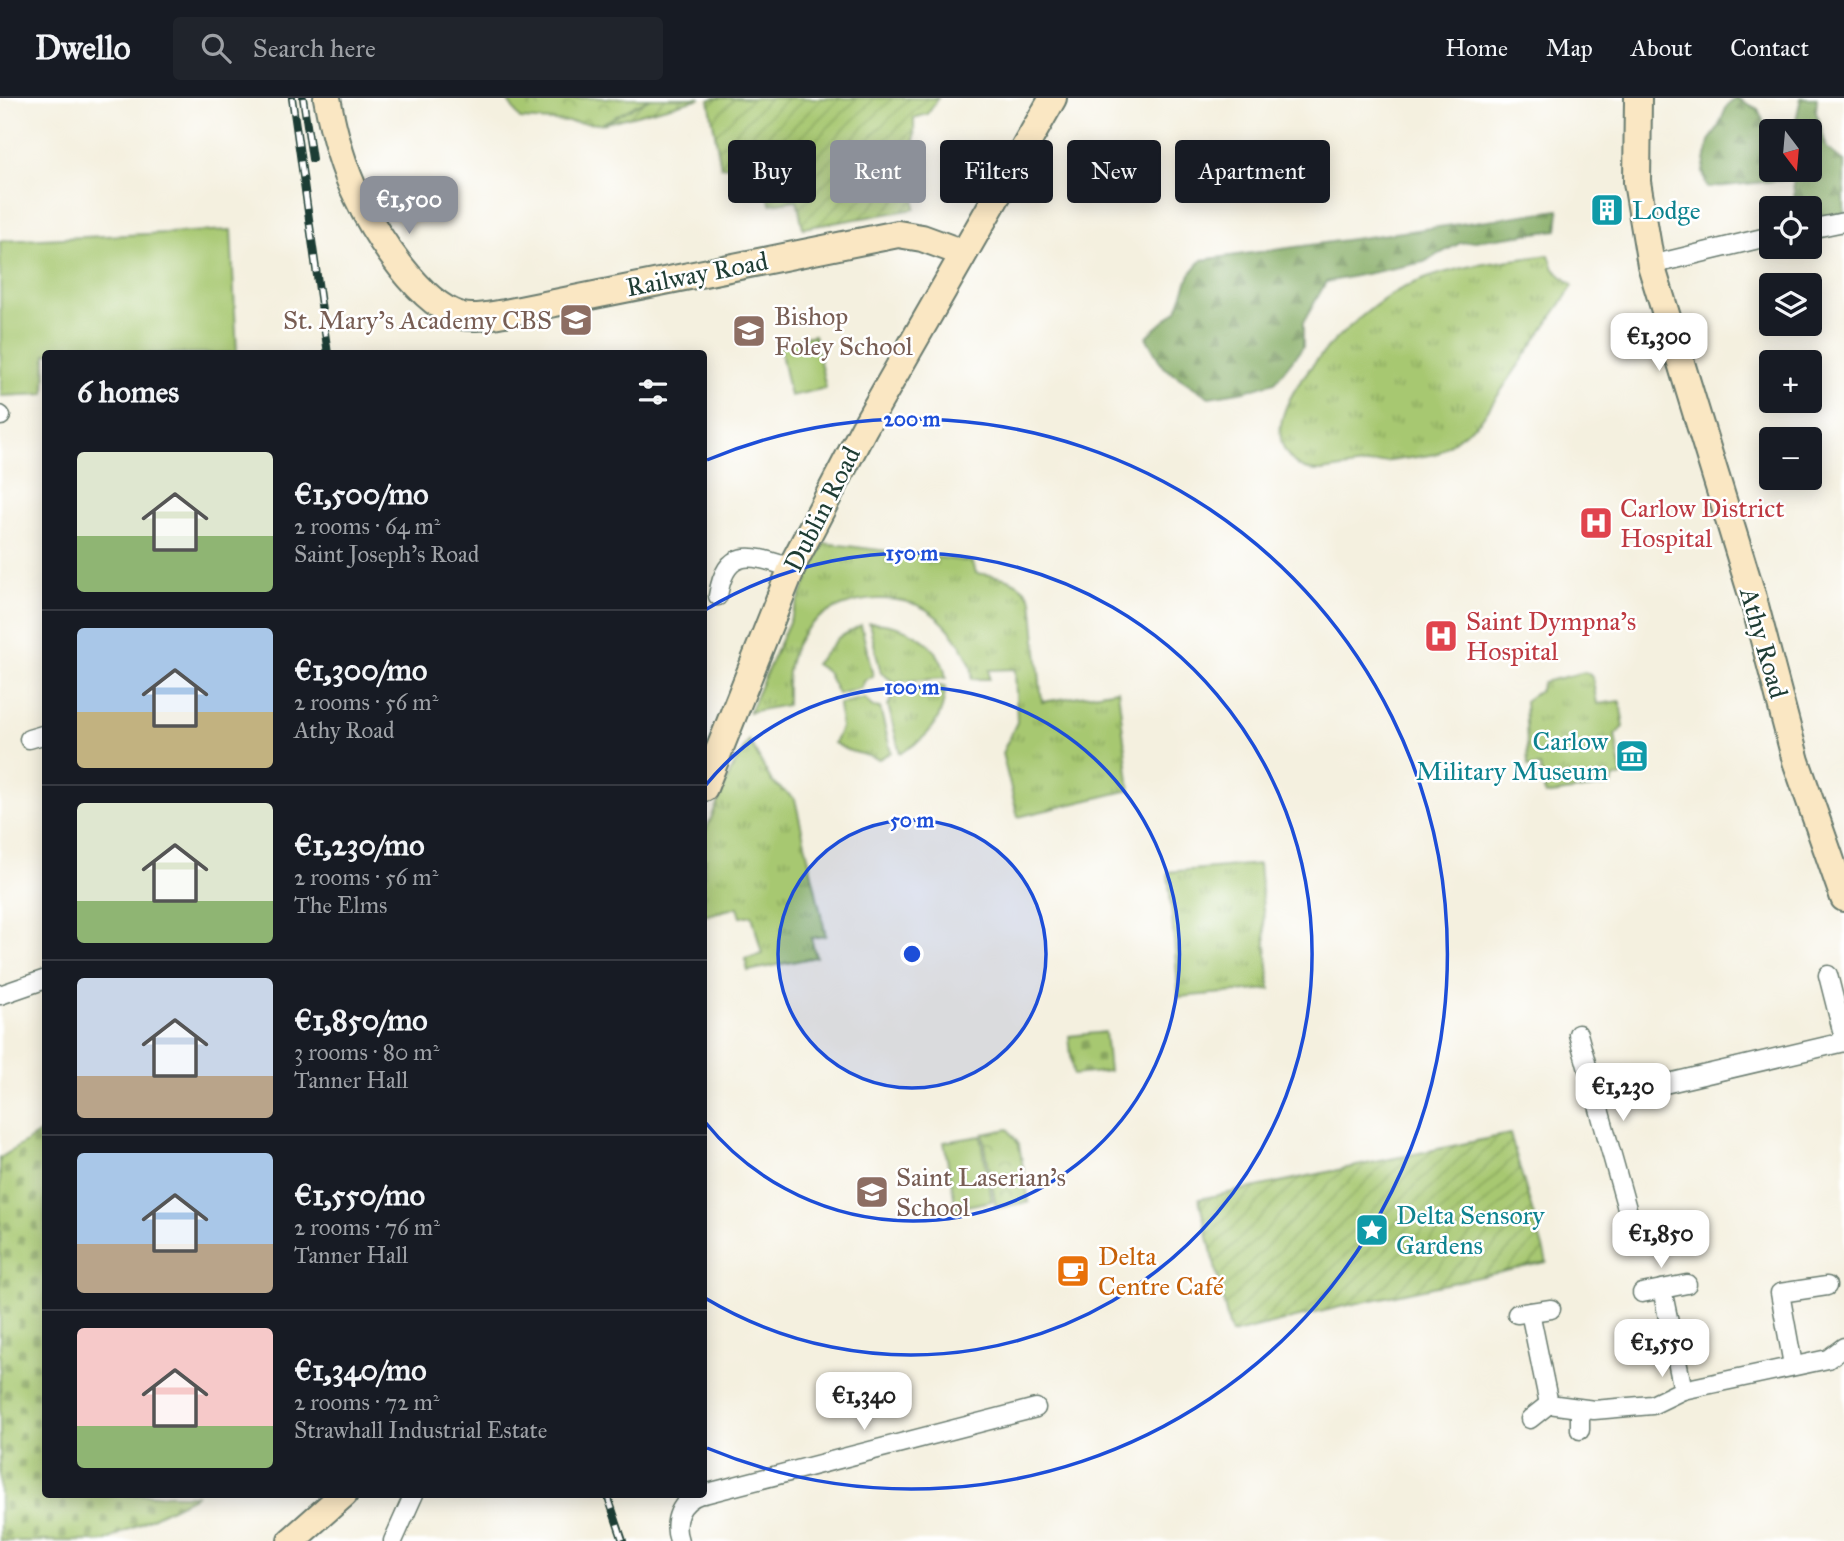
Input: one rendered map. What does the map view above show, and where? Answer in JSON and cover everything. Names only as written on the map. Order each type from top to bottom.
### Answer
[{"type":"main road","name":"Railway Road","points":[[327,98],[356,196],[384,243],[434,299],[460,315],[481,317],[898,234],[964,253]]},
{"type":"main road","name":"Dublin Road","points":[[707,780],[792,568],[864,428],[1053,98]]},
{"type":"main road","name":"Athy Road","points":[[1639,98],[1637,182],[1651,265],[1753,598],[1796,761],[1844,898]]},
{"type":"main road","points":[[291,1541],[339,1498]]},
{"type":"street","points":[[1822,227],[1844,222]]},
{"type":"street","points":[[1651,265],[1759,239]]},
{"type":"street","points":[[718,596],[726,572],[733,561],[740,557],[763,559],[792,568]]},
{"type":"street","points":[[1596,1100],[1844,1040],[1828,975]]},
{"type":"street","points":[[0,996],[42,980]]},
{"type":"street","points":[[1578,1034],[1631,1223]]},
{"type":"street","points":[[1642,1293],[1687,1284]]},
{"type":"street","points":[[1793,1365],[1780,1293],[1827,1286]]},
{"type":"street","points":[[1662,1289],[1683,1390]]},
{"type":"street","points":[[1549,1404],[1524,1313],[1550,1309]]},
{"type":"street","points":[[1530,1419],[1549,1404],[1580,1409],[1652,1405],[1683,1390],[1828,1359],[1844,1348]]},
{"type":"street","points":[[707,1493],[1036,1408]]},
{"type":"street","points":[[1580,1409],[1580,1430]]},
{"type":"street","points":[[393,1541],[412,1498]]},
{"type":"street","points":[[680,1541],[676,1531],[681,1508],[691,1498]]},
{"type":"green space","points":[[506,98],[650,98],[602,124],[520,119]]},
{"type":"green space","points":[[650,98],[701,98],[602,124]]},
{"type":"green space","points":[[938,98],[928,114],[914,118],[914,140],[830,140],[830,203],[915,203],[915,209],[803,228],[798,203],[816,203],[816,140],[728,140],[728,166],[721,167],[709,100]]},
{"type":"green space","points":[[1736,98],[1758,109],[1762,119],[1759,119],[1759,182],[1764,182],[1707,188],[1703,172],[1709,141],[1727,106]]},
{"type":"green space","points":[[1801,98],[1817,98],[1818,119],[1796,119]]},
{"type":"green space","points":[[1822,132],[1827,148],[1844,162],[1844,213],[1822,216],[1822,196],[1794,196],[1793,182],[1822,182]]},
{"type":"green space","points":[[1559,210],[1557,230],[1460,243],[1424,262],[1326,282],[1303,323],[1303,347],[1275,382],[1245,391],[1209,397],[1163,367],[1146,337],[1177,310],[1190,274],[1202,260]]},
{"type":"green space","points":[[231,230],[237,350],[42,350],[42,394],[1,396],[0,241]]},
{"type":"green space","points":[[1549,255],[1554,269],[1573,286],[1481,420],[1437,454],[1322,471],[1302,468],[1294,463],[1287,454],[1280,434],[1285,411],[1297,386],[1316,362],[1337,338],[1360,318],[1399,290],[1435,275],[1491,263]]},
{"type":"green space","points":[[814,335],[826,388],[790,396],[779,343]]},
{"type":"green space","points":[[824,543],[973,562],[976,573],[1008,579],[1022,587],[1032,600],[1042,702],[1118,690],[1130,790],[1018,817],[1002,753],[1017,722],[1015,669],[989,670],[989,679],[972,679],[969,661],[951,631],[932,614],[911,603],[877,599],[859,601],[826,613],[801,636],[793,652],[788,671],[787,705],[749,712]]},
{"type":"green space","points":[[869,623],[895,626],[928,644],[943,665],[946,678],[894,682],[881,673]]},
{"type":"green space","points":[[861,625],[873,676],[865,680],[861,688],[838,694],[827,672],[815,664],[838,638]]},
{"type":"green space","points":[[1585,672],[1592,676],[1597,704],[1620,701],[1624,727],[1615,735],[1622,776],[1612,779],[1611,785],[1545,795],[1540,766],[1528,767],[1525,701],[1539,691],[1543,682]]},
{"type":"green space","points":[[945,686],[942,708],[933,726],[919,741],[900,753],[888,705],[897,689]]},
{"type":"green space","points":[[864,698],[873,707],[880,708],[891,752],[879,759],[847,750],[834,743],[841,728],[839,704]]},
{"type":"green space","points":[[749,740],[772,782],[795,799],[826,936],[811,938],[816,957],[748,971],[745,959],[762,954],[752,915],[741,917],[738,907],[707,915],[707,828],[731,771]]},
{"type":"green space","points":[[1259,864],[1270,989],[1179,997],[1168,872]]},
{"type":"green space","points":[[1105,1032],[1109,1071],[1073,1075],[1069,1036]]},
{"type":"green space","points":[[1008,1129],[1019,1145],[1029,1202],[996,1208],[983,1134]]},
{"type":"green space","points":[[42,1132],[42,1498],[191,1498],[106,1541],[0,1541],[0,1158]]},
{"type":"green space","name":"Delta Sensory Gardens","points":[[1510,1134],[1547,1262],[1340,1307],[1231,1334],[1199,1199]]},
{"type":"green space","points":[[981,1136],[992,1201],[956,1208],[944,1142]]},
{"type":"railway","points":[[292,98],[327,350]]},
{"type":"railway","points":[[303,98],[312,159]]},
{"type":"railway","points":[[608,1498],[623,1541]]},
{"type":"place","name":"Lodge","points":[[1607,210]]},
{"type":"place","name":"St. Mary's Academy CBS","points":[[576,320]]},
{"type":"place","name":"Bishop Foley School","points":[[749,331]]},
{"type":"place","name":"Carlow District Hospital","points":[[1596,523]]},
{"type":"place","name":"Saint Dympna's Hospital","points":[[1441,636]]},
{"type":"place","name":"Carlow Military Museum","points":[[1632,756]]},
{"type":"place","name":"Saint Laserian's School","points":[[872,1192]]},
{"type":"place","name":"Delta Sensory Gardens","points":[[1372,1230]]},
{"type":"place","name":"Delta Centre Café","points":[[1073,1271]]}]
